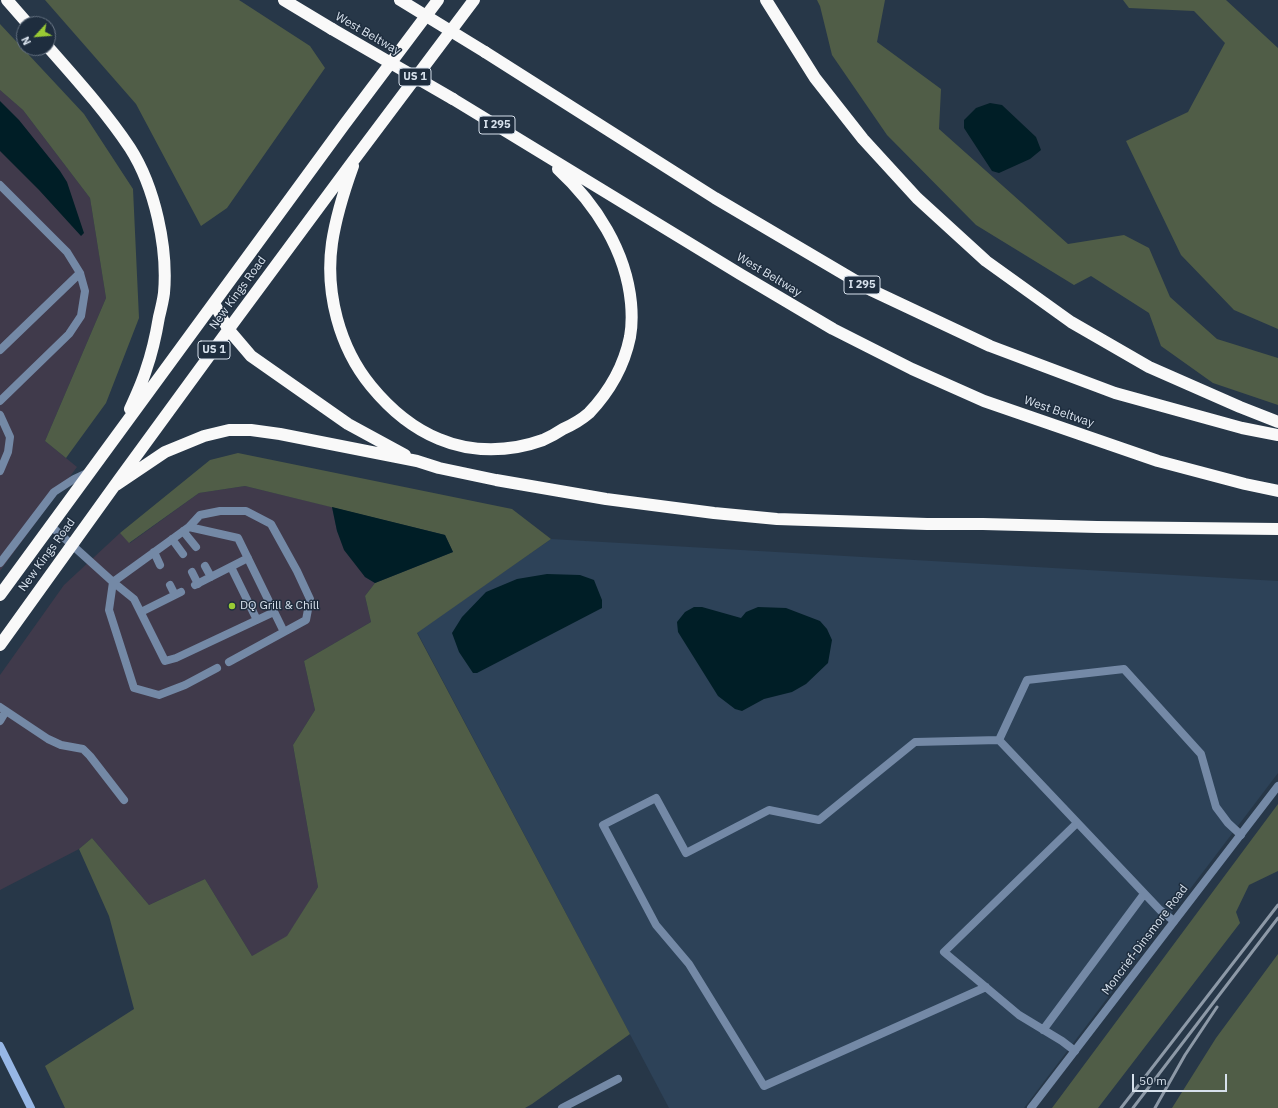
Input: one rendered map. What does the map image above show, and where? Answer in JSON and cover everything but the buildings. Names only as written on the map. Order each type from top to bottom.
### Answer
[{"type":"highway","points":[[7,0],[21,16]]},
{"type":"highway","name":"West Beltway","points":[[284,0],[453,99],[833,329],[920,372],[984,401],[1158,461],[1245,484],[1278,491]]},
{"type":"highway","name":"I 295","points":[[400,0],[485,52],[715,198],[871,290],[990,346],[1115,393],[1242,428],[1278,435]]},
{"type":"highway","name":"New Kings Road","points":[[0,595],[344,125],[438,0]]},
{"type":"highway","name":"New Kings Road","points":[[0,645],[228,329],[357,154],[474,0]]},
{"type":"highway","points":[[766,0],[815,78],[864,139],[917,198],[986,261],[1071,322],[1149,366],[1240,407],[1278,422]]},
{"type":"highway","points":[[56,56],[106,114],[131,149],[149,188],[159,221],[162,237],[164,294],[147,369],[123,428]]},
{"type":"highway","points":[[357,154],[340,203],[332,244],[330,272],[332,300],[341,334],[350,356],[363,376],[382,399],[399,415],[420,430],[459,446],[487,450],[519,447],[545,440],[577,422],[588,413],[608,390],[624,361],[631,336],[632,316],[630,288],[620,255],[601,220],[574,184],[540,152]]},
{"type":"highway","points":[[214,303],[228,329],[251,356],[348,424],[417,461]]},
{"type":"highway","points":[[116,485],[165,452],[204,436],[229,430],[252,430],[280,434],[417,461],[439,468],[496,480],[606,499],[714,513],[776,519],[1097,528],[1278,529]]},
{"type":"street","points":[[0,185],[67,252],[80,273],[85,291],[81,316],[69,334],[0,401]]},
{"type":"street","points":[[0,350],[80,273]]},
{"type":"street","points":[[0,415],[10,437],[8,452],[0,470]]},
{"type":"street","points":[[0,563],[54,492],[74,479],[92,470]]},
{"type":"street","points":[[218,668],[185,685],[160,695],[134,688],[110,610],[113,582],[186,529],[200,514],[220,511],[246,511],[271,524],[297,571],[310,599],[306,620],[229,662]]},
{"type":"street","points":[[51,526],[71,546],[134,599],[165,661],[176,658],[274,612]]},
{"type":"street","points":[[186,529],[196,547]]},
{"type":"street","points":[[186,529],[238,538],[284,632]]},
{"type":"street","points":[[172,539],[183,554]]},
{"type":"street","points":[[154,552],[160,565]]},
{"type":"street","points":[[192,572],[196,584],[248,558]]},
{"type":"street","points":[[205,566],[211,577]]},
{"type":"street","points":[[231,567],[257,620]]},
{"type":"street","points":[[140,612],[178,593],[170,585]]},
{"type":"street","points":[[999,740],[1028,680],[1124,669],[1201,754],[1216,807],[1228,823],[1241,835]]},
{"type":"street","points":[[0,721],[3,709],[48,739],[61,745],[83,749],[124,800]]},
{"type":"street","points":[[986,988],[764,1086],[689,964],[656,925],[603,825],[656,798],[686,853],[769,810],[819,820],[915,742],[999,740],[1144,894],[1174,921]]},
{"type":"street","name":"Moncrief-Dinsmore Road","points":[[1031,1108],[1278,786]]},
{"type":"street","points":[[1075,1051],[1062,1041],[1019,1015],[944,952],[1077,823]]},
{"type":"street","points":[[1043,1030],[1144,894]]},
{"type":"street","points":[[0,1046],[31,1108]]},
{"type":"street","points":[[562,1108],[618,1079]]},
{"type":"shaded area","points":[[0,90],[23,110],[90,198],[106,298],[45,441],[77,467],[0,571]]},
{"type":"shaded area","points":[[0,101],[19,120],[67,182],[84,233],[81,236],[39,190],[0,151]]},
{"type":"shaded area","points":[[990,103],[1002,105],[1036,137],[1041,150],[1030,159],[999,173],[992,171],[964,128],[964,120],[976,108]]},
{"type":"shaded area","points":[[245,486],[332,507],[337,531],[365,577],[375,583],[365,596],[371,622],[304,661],[315,710],[293,745],[318,887],[287,937],[252,956],[205,879],[149,905],[92,838],[79,849],[0,890],[0,675],[64,585],[120,533],[130,543],[199,493]]},
{"type":"shaded area","points":[[332,507],[445,535],[453,552],[375,583],[365,577],[344,550],[337,531]]},
{"type":"shaded area","points":[[551,539],[1278,581],[1278,773],[1024,1108],[669,1108],[417,632]]},
{"type":"shaded area","points":[[547,574],[580,575],[594,580],[602,600],[602,608],[477,673],[473,673],[459,652],[452,633],[462,617],[486,592],[517,579]]},
{"type":"shaded area","points":[[694,607],[702,607],[741,618],[746,612],[758,607],[786,608],[820,621],[827,629],[832,640],[828,663],[806,684],[792,692],[764,699],[742,711],[735,709],[718,696],[678,632],[677,622],[685,612]]},
{"type":"green space","points":[[45,0],[239,0],[310,46],[325,68],[227,208],[201,226],[136,104]]},
{"type":"green space","points":[[817,0],[885,0],[877,42],[941,89],[939,129],[1068,244],[1124,235],[1149,248],[1170,297],[1217,339],[1278,358],[1278,405],[1213,383],[1161,346],[1149,313],[1091,276],[1074,285],[976,225],[887,135],[832,55],[820,6]]},
{"type":"green space","points":[[1123,0],[1226,0],[1278,48],[1278,329],[1234,310],[1181,255],[1126,141],[1188,112],[1225,43],[1194,11],[1129,8]]},
{"type":"green space","points":[[0,24],[16,41],[16,56],[30,56],[84,114],[133,189],[139,318],[106,403],[66,458],[45,441],[106,298],[90,198],[23,110],[0,90]]},
{"type":"green space","points":[[238,453],[512,509],[551,539],[417,633],[630,1034],[525,1108],[65,1108],[45,1066],[134,1009],[109,916],[79,849],[92,838],[149,905],[205,879],[252,956],[287,936],[318,887],[293,745],[315,710],[304,661],[371,622],[365,596],[375,583],[453,552],[445,535],[245,486],[199,493],[129,543],[120,533],[210,460]]},
{"type":"green space","points":[[1278,804],[1278,871],[1249,885],[1236,912],[1240,923],[1098,1108],[1052,1108]]},
{"type":"green space","points":[[1278,954],[1278,1108],[1172,1108],[1216,1038]]},
{"type":"railway","points":[[1121,1108],[1278,905]]},
{"type":"railway","points":[[1133,1108],[1278,918]]},
{"type":"railway","points":[[1155,1108],[1185,1055],[1217,1007]]},
{"type":"place","name":"DQ Grill & Chill","points":[[232,606]]}]
